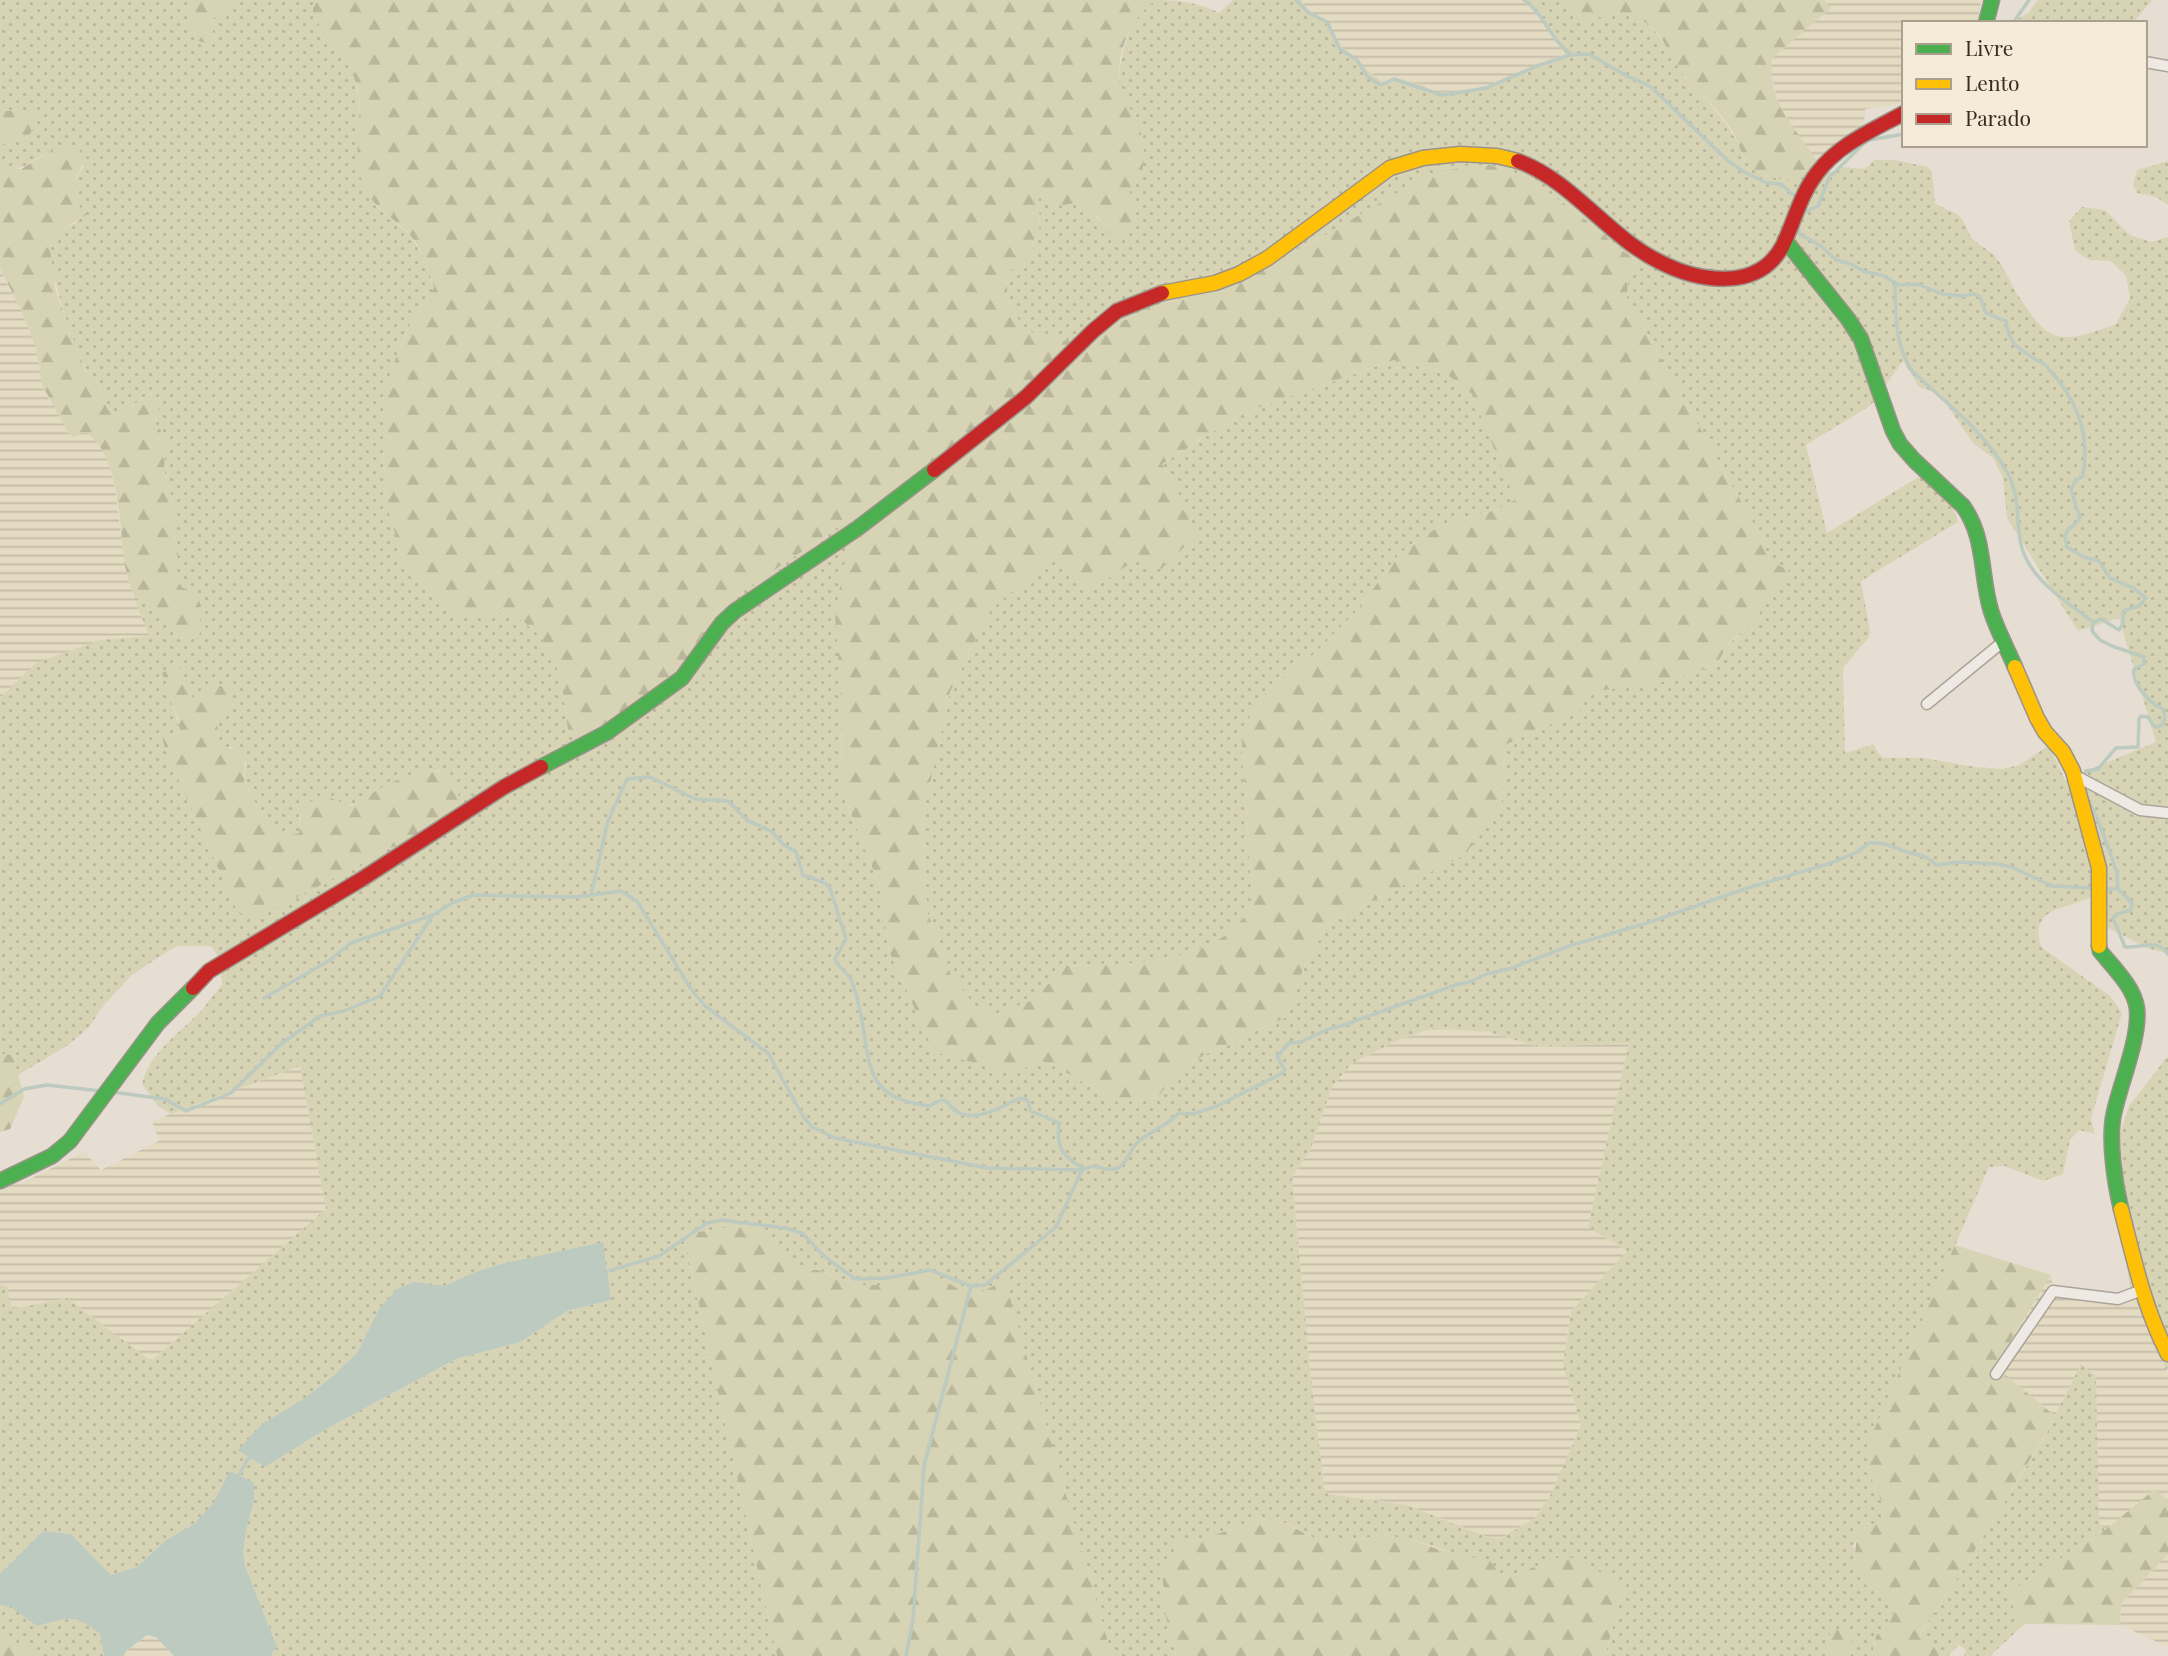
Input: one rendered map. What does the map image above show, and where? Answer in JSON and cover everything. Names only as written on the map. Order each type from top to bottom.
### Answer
[{"type":"street","points":[[1987,21],[1992,0]]},
{"type":"street","points":[[2147,62],[2168,66]]},
{"type":"street","points":[[0,1181],[52,1156],[70,1141],[158,1023],[209,971],[362,879],[503,786],[606,733],[664,693],[682,678],[715,631],[735,611],[905,494],[1026,397],[1117,311],[1165,292],[1215,283],[1239,274],[1268,258],[1390,169],[1405,162],[1432,157],[1487,155],[1510,158],[1531,166],[1563,187],[1605,225],[1656,261],[1682,272],[1711,279],[1740,277],[1761,270],[1785,240],[1805,190],[1822,167],[1854,140],[1902,114]]},
{"type":"street","points":[[1785,240],[1861,339],[1893,432],[1900,444],[1971,517],[1981,544],[1991,610],[2037,718],[2045,732],[2063,752],[2074,775],[2099,868],[2098,933],[2101,950],[2126,984],[2137,1007],[2136,1028],[2114,1108],[2112,1137],[2119,1200],[2142,1290],[2155,1329],[2168,1354]]},
{"type":"street","points":[[1927,704],[2005,640]]},
{"type":"street","points":[[2074,775],[2132,806],[2168,813]]},
{"type":"street","points":[[1996,1374],[2053,1291],[2118,1299],[2142,1290]]},
{"type":"shaded area","points":[[1302,0],[1526,0],[1539,13],[1566,54],[1481,90],[1437,93],[1420,84],[1406,81],[1383,83],[1339,45],[1330,33],[1327,23],[1309,14]]},
{"type":"shaded area","points":[[1824,0],[1981,0],[1978,21],[1902,21],[1902,100],[1896,105],[1865,109],[1864,125],[1855,137],[1818,163],[1780,111],[1770,70],[1772,58],[1830,8]]},
{"type":"shaded area","points":[[0,270],[21,309],[36,348],[42,385],[48,398],[58,410],[69,434],[74,437],[85,432],[93,436],[107,458],[114,483],[126,569],[149,636],[138,638],[0,698]]},
{"type":"shaded area","points":[[1433,1028],[1489,1032],[1539,1047],[1629,1043],[1588,1227],[1627,1251],[1571,1311],[1563,1365],[1581,1425],[1551,1494],[1534,1519],[1499,1539],[1426,1512],[1383,1501],[1327,1495],[1324,1487],[1292,1176],[1310,1151],[1332,1087],[1351,1064],[1398,1040]]},
{"type":"shaded area","points":[[300,1066],[326,1209],[151,1361],[67,1298],[12,1309],[7,1286],[0,1285],[0,1187],[24,1182],[84,1152],[101,1170],[159,1141],[152,1121]]},
{"type":"shaded area","points":[[603,1242],[611,1300],[567,1311],[520,1342],[456,1359],[326,1429],[265,1467],[238,1450],[262,1424],[305,1398],[357,1353],[379,1309],[397,1289],[415,1282],[445,1286],[497,1265]]},
{"type":"shaded area","points":[[2051,1275],[2053,1288],[2081,1293],[2131,1295],[2157,1341],[2168,1375],[2168,1501],[2155,1489],[2105,1530],[2099,1523],[2096,1376],[2081,1364],[2055,1416],[1995,1366]]},
{"type":"shaded area","points":[[230,1471],[254,1483],[254,1499],[243,1552],[245,1566],[277,1647],[270,1656],[174,1656],[156,1637],[147,1635],[126,1651],[124,1656],[104,1656],[100,1634],[83,1622],[63,1619],[37,1626],[11,1607],[0,1605],[0,1574],[43,1531],[71,1534],[111,1575],[137,1567],[166,1540],[194,1524],[214,1502]]},
{"type":"shaded area","points":[[2168,1554],[2168,1647],[2120,1625],[2121,1604]]},
{"type":"shaded area","points":[[147,1635],[156,1637],[174,1656],[124,1656],[126,1651]]},
{"type":"green space","points":[[0,0],[186,0],[190,4],[190,14],[215,39],[212,29],[214,17],[234,4],[235,0],[318,0],[313,7],[313,18],[340,49],[352,70],[359,98],[359,125],[374,204],[410,235],[426,261],[434,289],[409,327],[393,365],[383,450],[387,505],[405,569],[449,609],[460,614],[512,613],[535,632],[549,649],[558,670],[568,730],[585,737],[625,708],[702,633],[718,608],[854,516],[836,614],[841,696],[842,791],[880,887],[889,951],[934,1051],[1017,1074],[1036,1060],[1051,1064],[1118,1102],[1157,1098],[1175,1075],[1204,1055],[1287,1017],[1302,972],[1326,926],[1380,897],[1501,811],[1505,745],[1579,711],[1582,693],[1673,680],[1716,665],[1730,643],[1754,621],[1770,562],[1761,537],[1627,298],[1628,277],[1637,265],[1636,261],[1576,212],[1525,176],[1487,164],[1322,237],[1223,287],[1150,307],[1098,334],[1072,342],[1027,331],[1012,310],[1007,288],[1011,270],[1030,260],[1034,235],[1040,226],[1038,194],[1054,202],[1084,205],[1099,221],[1130,198],[1130,189],[1140,165],[1143,143],[1120,84],[1121,62],[1134,23],[1149,4],[1158,0],[1182,1],[1219,13],[1233,0],[1302,0],[1309,14],[1324,18],[1339,45],[1383,83],[1406,81],[1420,84],[1437,93],[1481,90],[1566,54],[1539,13],[1526,0],[1565,0],[1582,19],[1615,15],[1635,17],[1656,33],[1684,75],[1719,114],[1737,141],[1745,161],[1801,177],[1828,155],[1822,170],[1836,172],[1841,167],[1865,169],[1874,160],[1894,160],[1928,167],[1932,172],[1935,203],[1961,218],[1972,238],[2000,263],[2027,309],[2047,331],[2057,336],[2081,335],[2116,324],[2130,298],[2126,276],[2111,261],[2090,260],[2075,251],[2069,221],[2082,207],[2105,210],[2130,235],[2151,242],[2168,237],[2168,954],[2147,948],[2097,922],[2091,897],[2052,911],[2040,924],[2041,947],[2110,996],[2122,1013],[2091,1119],[2095,1134],[2079,1130],[2070,1140],[2063,1174],[2043,1181],[2005,1166],[1989,1167],[1868,1446],[1868,1466],[1883,1514],[1881,1522],[1867,1523],[1853,1546],[1879,1595],[1890,1599],[1895,1608],[1891,1620],[1876,1636],[1872,1656],[1850,1656],[1851,1652],[1831,1631],[1827,1656],[1605,1656],[1622,1591],[1563,1556],[1503,1579],[1459,1555],[1411,1539],[1380,1535],[1356,1540],[1338,1538],[1319,1541],[1286,1523],[1261,1519],[1203,1539],[1179,1542],[1162,1572],[1166,1617],[1176,1656],[1112,1656],[1005,1281],[976,1295],[958,1290],[933,1273],[902,1273],[883,1285],[855,1285],[819,1270],[796,1269],[747,1225],[683,1234],[777,1656],[270,1656],[277,1647],[245,1566],[243,1552],[246,1531],[230,1472],[214,1502],[194,1524],[166,1540],[137,1567],[111,1575],[71,1534],[43,1531],[0,1574],[0,1285],[7,1286],[12,1309],[67,1298],[151,1361],[326,1209],[300,1066],[171,1114],[158,1106],[142,1084],[158,1053],[201,1011],[222,985],[221,961],[211,946],[177,946],[160,956],[132,975],[104,1005],[89,1027],[68,1045],[18,1075],[13,1056],[0,1054],[0,698],[36,663],[100,640],[149,636],[134,598],[144,600],[173,632],[181,638],[189,639],[200,634],[200,603],[191,590],[183,588],[173,576],[178,554],[173,524],[174,507],[164,470],[166,439],[156,424],[158,406],[152,392],[117,416],[108,408],[99,385],[86,370],[80,357],[55,281],[51,247],[53,237],[60,230],[76,223],[78,204],[74,182],[84,166],[46,153],[19,168],[0,167],[0,145],[28,138],[24,111],[0,112]],"holes":[[[1903,361],[1919,387],[1939,393],[1973,443],[1993,458],[2003,478],[2007,518],[2078,631],[2119,618],[2156,742],[2065,780],[2049,745],[2020,765],[2002,769],[1924,758],[1884,758],[1874,744],[1845,753],[1843,668],[1869,637],[1870,631],[1861,581],[1958,522],[1953,507],[1920,476],[1827,533],[1806,445],[1871,405]],[[170,691],[228,706],[216,717],[220,745],[224,748],[232,747],[246,762],[244,782],[273,834],[288,836],[299,833],[300,815],[363,802],[373,792],[408,777],[439,770],[458,785],[456,808],[401,845],[386,849],[258,916],[239,913],[205,839],[160,726],[176,738],[180,732]],[[1433,1028],[1489,1032],[1539,1047],[1629,1043],[1588,1227],[1627,1251],[1571,1311],[1563,1365],[1581,1425],[1551,1494],[1534,1519],[1499,1539],[1407,1505],[1327,1494],[1324,1487],[1292,1176],[1310,1151],[1332,1087],[1351,1064],[1398,1040]],[[497,1265],[610,1300],[567,1311],[520,1342],[456,1359],[326,1429],[265,1467],[239,1450],[262,1424],[305,1398],[357,1353],[379,1309],[415,1282],[445,1286]]]},
{"type":"green space","points":[[186,0],[235,0],[235,4],[214,17],[212,29],[215,39],[210,44],[198,41],[188,32],[190,4]]},
{"type":"green space","points":[[318,0],[1157,0],[1132,26],[1120,62],[1121,86],[1142,135],[1144,147],[1141,181],[1136,182],[1130,189],[1134,227],[1127,237],[1112,238],[1097,216],[1086,206],[1072,203],[1062,206],[1038,195],[1040,226],[1032,243],[1035,253],[1030,260],[1011,270],[1007,288],[1012,310],[1027,331],[1072,342],[1098,334],[1150,307],[1223,287],[1322,237],[1431,173],[1487,164],[1525,176],[1576,212],[1636,261],[1637,265],[1628,277],[1627,298],[1761,537],[1770,562],[1789,570],[1754,621],[1730,642],[1716,665],[1673,680],[1583,693],[1580,711],[1505,745],[1501,811],[1463,856],[1326,926],[1302,972],[1287,1017],[1204,1055],[1175,1075],[1157,1098],[1118,1102],[1051,1064],[1036,1060],[1017,1074],[934,1052],[889,951],[880,887],[842,791],[841,696],[835,614],[853,517],[718,608],[686,661],[672,676],[585,737],[578,737],[568,730],[558,671],[549,649],[535,632],[512,613],[460,614],[449,609],[405,569],[387,505],[383,450],[384,393],[409,327],[434,288],[425,260],[415,241],[375,204],[361,179],[358,157],[359,100],[354,77],[343,56],[313,18],[313,7]],"holes":[[[1394,360],[1445,373],[1472,394],[1515,500],[1496,510],[1441,525],[1400,553],[1354,614],[1313,655],[1270,687],[1241,731],[1253,909],[1221,938],[1185,954],[1145,962],[1066,966],[1033,1000],[996,1014],[975,1006],[951,975],[927,911],[922,820],[950,692],[991,609],[1054,557],[1089,591],[1137,559],[1161,569],[1197,535],[1173,480],[1162,464],[1243,413]]]},
{"type":"green space","points":[[1565,0],[1824,0],[1831,8],[1772,58],[1774,89],[1779,102],[1818,163],[1805,175],[1794,179],[1778,179],[1754,169],[1744,158],[1728,125],[1677,66],[1651,26],[1628,16],[1582,19]]},
{"type":"green space","points":[[2038,0],[2152,0],[2135,21],[2014,21],[2028,13]]},
{"type":"green space","points":[[24,111],[35,116],[37,121],[28,138],[0,145],[0,112]]},
{"type":"green space","points":[[79,147],[84,161],[74,182],[78,204],[86,215],[52,238],[50,249],[56,292],[85,370],[99,385],[108,409],[117,416],[153,392],[158,406],[156,424],[166,439],[164,470],[174,507],[173,524],[178,554],[173,576],[183,588],[197,595],[200,603],[200,634],[189,639],[173,633],[153,607],[135,598],[126,570],[116,493],[106,457],[97,442],[85,432],[74,437],[69,434],[42,385],[36,348],[21,309],[0,269],[0,167],[21,169],[54,149]]},
{"type":"green space","points":[[2168,161],[2168,205],[2156,197],[2137,193],[2133,185],[2137,170]]},
{"type":"green space","points":[[1394,360],[1445,373],[1472,394],[1516,500],[1496,510],[1441,525],[1400,553],[1354,614],[1313,655],[1270,687],[1241,731],[1253,909],[1225,935],[1185,954],[1146,962],[1066,966],[1033,1000],[996,1014],[975,1006],[951,975],[927,911],[922,820],[950,692],[991,609],[1054,556],[1089,591],[1137,559],[1173,480],[1162,464],[1243,413]]},
{"type":"green space","points":[[178,665],[193,698],[199,700],[215,686],[226,686],[231,691],[228,706],[216,717],[220,745],[245,753],[244,782],[273,834],[288,836],[299,833],[302,806],[324,795],[350,806],[393,782],[433,771],[445,772],[453,777],[459,788],[456,808],[401,845],[386,849],[258,917],[238,913],[166,752],[159,725],[176,737],[180,732],[170,691],[162,673]]},
{"type":"green space","points":[[0,1054],[13,1055],[24,1097],[10,1129],[0,1132]]},
{"type":"green space","points":[[2168,1056],[2166,1370],[2157,1341],[2131,1294],[2120,1225],[2117,1143],[2129,1106]]},
{"type":"green space","points":[[747,1225],[761,1229],[796,1269],[818,1270],[855,1285],[883,1285],[902,1273],[933,1273],[958,1289],[976,1295],[1005,1280],[1112,1656],[777,1656],[683,1234]]},
{"type":"green space","points":[[1955,1245],[2051,1275],[1995,1366],[2055,1416],[1967,1563],[1920,1634],[1946,1656],[1872,1656],[1876,1636],[1891,1620],[1895,1607],[1866,1585],[1857,1569],[1855,1551],[1861,1523],[1881,1522],[1883,1514],[1868,1466],[1867,1446]]},
{"type":"green space","points":[[2081,1364],[2096,1376],[2099,1522],[2105,1530],[2007,1593],[2014,1608],[2018,1630],[1990,1656],[1964,1656],[1966,1650],[1959,1645],[1946,1656],[1920,1635],[2044,1438]]},
{"type":"green space","points":[[2155,1489],[2168,1501],[2168,1554],[2121,1604],[2120,1625],[2025,1624],[2018,1630],[2014,1608],[2007,1593],[2105,1530]]},
{"type":"green space","points":[[1261,1519],[1285,1523],[1319,1541],[1338,1538],[1356,1540],[1380,1535],[1411,1539],[1437,1549],[1490,1561],[1503,1579],[1563,1556],[1580,1560],[1615,1581],[1622,1591],[1605,1656],[1176,1656],[1166,1617],[1162,1572],[1179,1542],[1203,1539]]},
{"type":"green space","points":[[0,1605],[11,1606],[37,1626],[63,1619],[83,1622],[100,1634],[104,1656],[42,1656],[0,1634]]},
{"type":"green space","points":[[1841,1628],[1848,1630],[1853,1637],[1850,1656],[1827,1656],[1831,1631]]},
{"type":"green space","points":[[0,1634],[39,1654],[42,1656],[0,1656]]},
{"type":"waterway","points":[[1296,0],[1309,13],[1327,22],[1340,49],[1357,60],[1368,77],[1381,85],[1394,79],[1442,95],[1457,93],[1486,88],[1570,55],[1589,54],[1650,86],[1727,160],[1744,172],[1767,183],[1781,184],[1798,199]]},
{"type":"waterway","points":[[1524,0],[1570,53]]},
{"type":"waterway","points":[[2014,21],[2029,0]]},
{"type":"waterway","points":[[1902,134],[1869,140],[1863,144],[1829,178],[1818,206],[1802,215],[1799,234],[1821,246],[1836,260],[1865,272],[1882,275],[1899,285],[1918,284],[1942,294],[1974,294],[1980,297],[1986,313],[2006,321],[2012,341],[2045,365],[2057,379],[2079,417],[2085,445],[2083,476],[2075,481],[2071,490],[2080,518],[2066,533],[2067,547],[2084,557],[2099,561],[2110,578],[2133,588],[2146,598],[2139,606],[2123,611],[2123,623],[2119,630],[2101,619],[2093,623]]},
{"type":"waterway","points":[[1895,283],[1899,339],[1912,371],[1964,418],[1998,457],[2014,489],[2020,540],[2030,566],[2048,587],[2093,622]]},
{"type":"waterway","points":[[2082,778],[2086,771],[2098,769],[2116,748],[2138,747],[2141,716],[2148,717],[2154,726],[2158,727],[2165,717],[2163,709],[2147,698],[2135,680],[2134,669],[2144,664],[2144,657],[2100,640],[2092,631],[2093,623]]},
{"type":"waterway","points":[[591,895],[608,821],[627,779],[650,777],[695,799],[728,801],[748,821],[771,831],[784,845],[796,852],[803,875],[825,883],[830,888],[846,939],[835,959],[853,985],[868,1057],[879,1084],[890,1094],[907,1102],[930,1106],[941,1100],[957,1112],[969,1115],[992,1111],[1020,1098],[1027,1100],[1031,1111],[1059,1123],[1062,1151],[1084,1169]]},
{"type":"waterway","points":[[2088,802],[2112,857],[2118,889],[2132,903],[2131,910],[2113,918],[2125,947],[2154,945],[2168,954]]},
{"type":"waterway","points":[[605,1272],[659,1256],[707,1223],[721,1220],[785,1228],[802,1233],[824,1256],[855,1279],[887,1278],[930,1270],[971,1286],[985,1285],[1056,1227],[1082,1170],[1092,1166],[1109,1170],[1118,1168],[1139,1141],[1179,1113],[1193,1114],[1217,1106],[1281,1074],[1285,1070],[1277,1057],[1289,1043],[1301,1042],[1326,1030],[1487,974],[1509,969],[1569,946],[1831,863],[1857,852],[1869,843],[1887,845],[1921,856],[1936,865],[1960,862],[1999,864],[2052,886],[2095,888]]},
{"type":"waterway","points":[[2103,889],[2118,889]]},
{"type":"waterway","points":[[112,1092],[165,1099],[186,1111],[231,1093],[281,1044],[320,1016],[344,1011],[380,996],[433,915],[452,903],[473,895],[576,897],[621,891],[637,901],[691,989],[705,1006],[768,1053],[804,1118],[812,1127],[835,1138],[987,1168],[1082,1170]]},
{"type":"waterway","points":[[264,998],[330,960],[351,943],[433,915]]},
{"type":"waterway","points":[[0,1104],[24,1089],[47,1085],[101,1091]]},
{"type":"waterway","points":[[906,1656],[913,1619],[924,1466],[971,1286]]},
{"type":"waterway","points":[[237,1479],[251,1457]]},
{"type":"traffic: fast","points":[[1987,21],[1992,0]]},
{"type":"traffic: fast","points":[[1785,240],[1861,339],[1900,444],[1963,506],[1970,518],[1979,544],[1991,611],[2015,667]]},
{"type":"traffic: fast","points":[[541,767],[606,733],[682,678],[722,623],[735,611],[858,528],[934,470]]},
{"type":"traffic: fast","points":[[2099,946],[2100,951],[2128,986],[2137,1009],[2133,1047],[2112,1124],[2113,1161],[2121,1209]]},
{"type":"traffic: fast","points":[[0,1181],[52,1156],[70,1141],[158,1023],[193,988]]},
{"type":"traffic: slow","points":[[1162,293],[1215,283],[1239,274],[1268,258],[1390,168],[1423,158],[1460,154],[1497,156],[1518,161]]},
{"type":"traffic: slow","points":[[2015,667],[2037,718],[2045,732],[2063,752],[2073,771],[2099,868],[2099,946]]},
{"type":"traffic: slow","points":[[2121,1209],[2146,1301],[2168,1354]]},
{"type":"traffic: jam","points":[[1518,161],[1556,182],[1623,238],[1660,262],[1692,274],[1727,279],[1759,270],[1772,260],[1783,245],[1806,190],[1817,173],[1836,154],[1857,139],[1902,114]]},
{"type":"traffic: jam","points":[[934,470],[1026,397],[1117,311],[1162,293]]},
{"type":"traffic: jam","points":[[193,988],[209,971],[362,879],[504,787],[541,767]]}]
